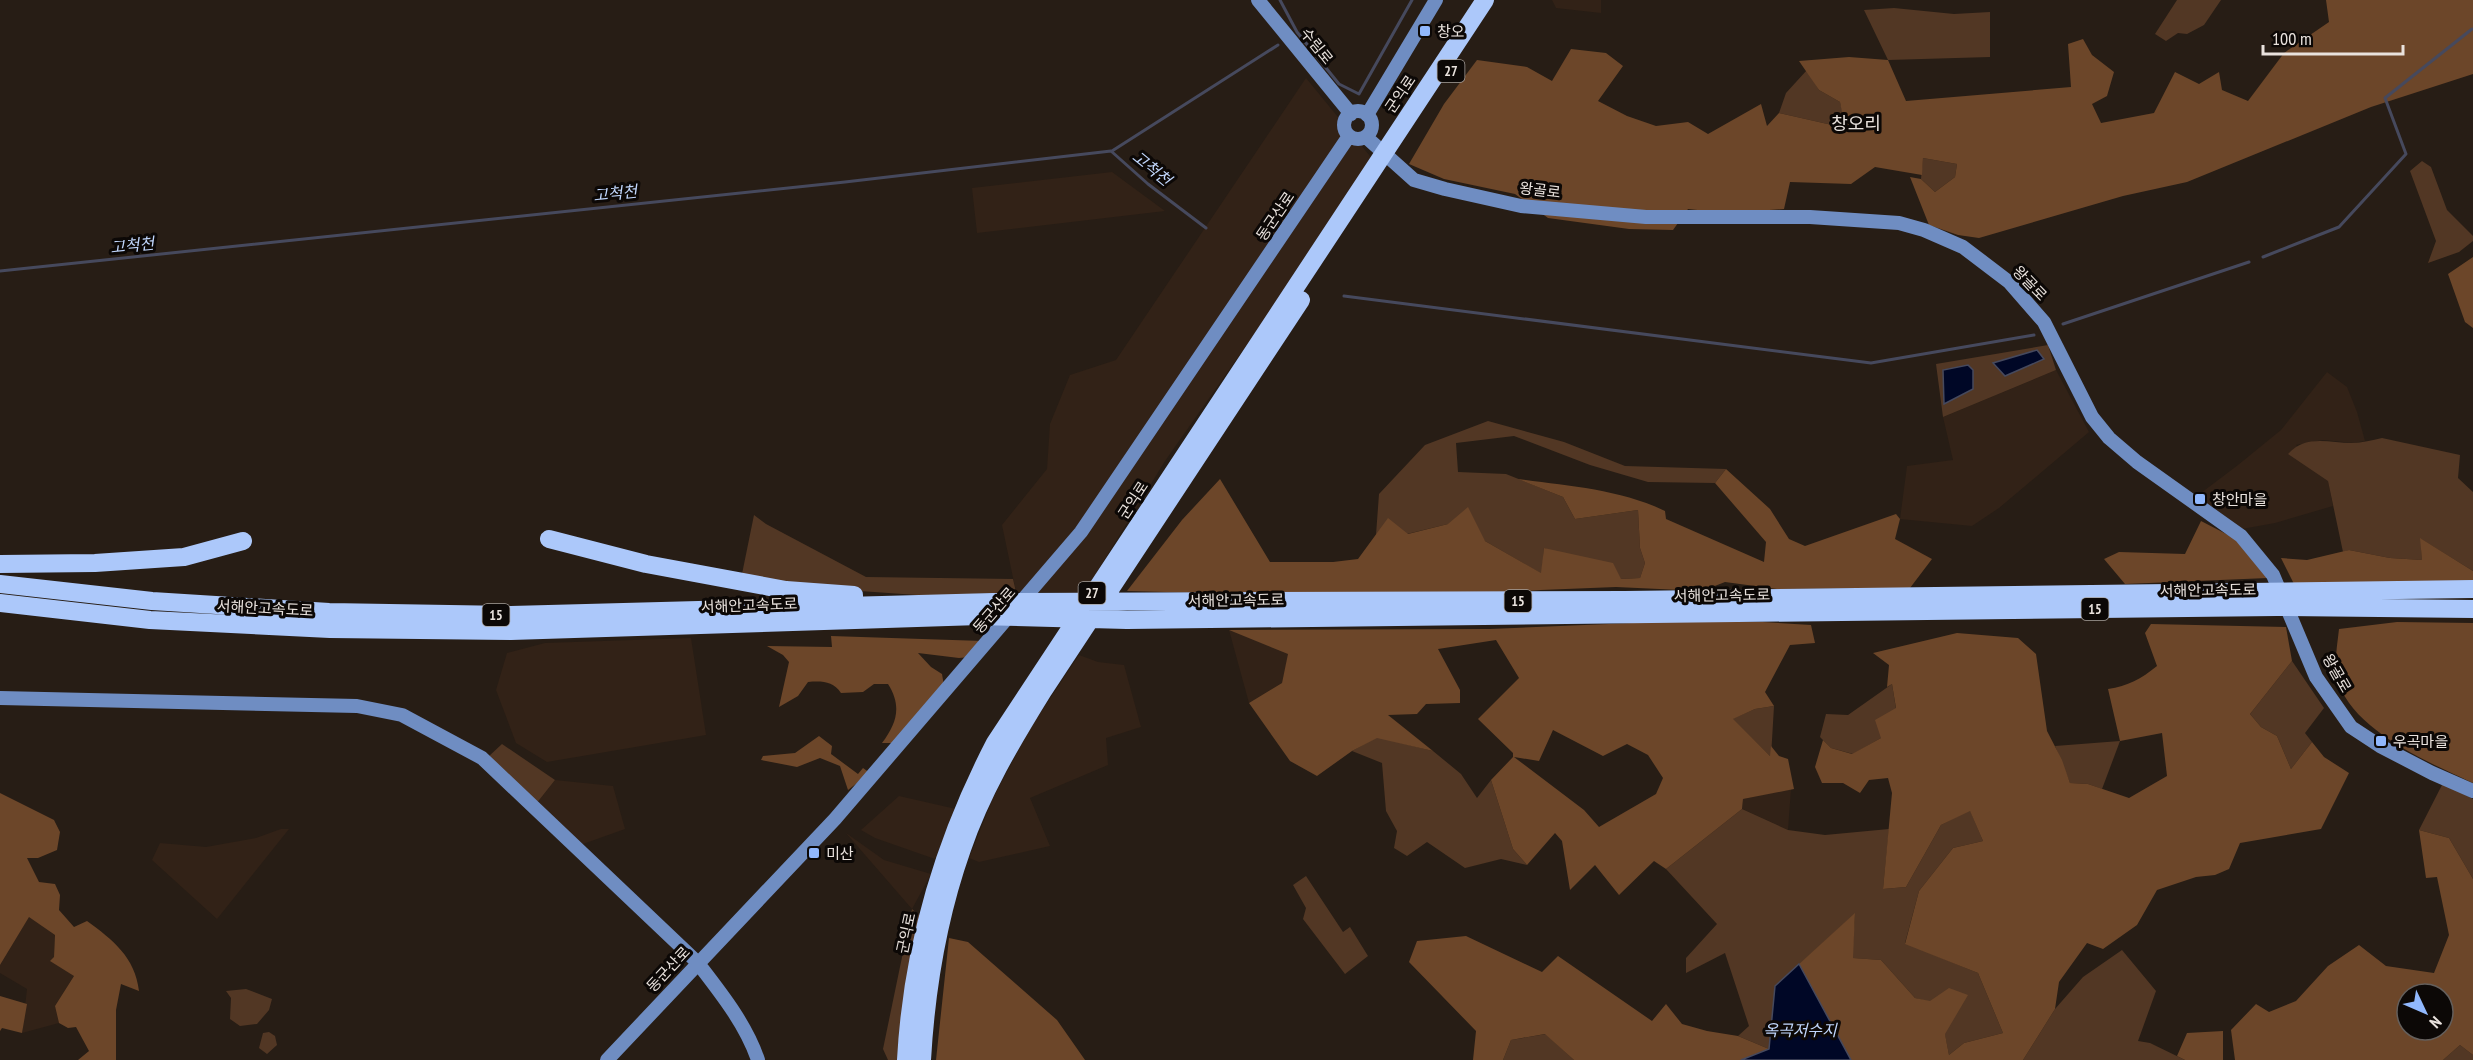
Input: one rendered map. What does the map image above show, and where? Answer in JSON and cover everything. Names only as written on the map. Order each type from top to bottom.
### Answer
[{"type":"highway","name":"군익로","points":[[922,1060],[929,985],[940,926],[962,849],[984,795],[1017,733],[1043,691],[1379,171],[1485,0]]},
{"type":"highway","name":"군익로","points":[[1402,135],[1498,0]]},
{"type":"highway","name":"군익로","points":[[906,1060],[919,961],[933,894],[972,787],[995,743],[1379,171]]},
{"type":"highway","points":[[549,539],[646,564],[786,590],[949,603]]},
{"type":"highway","points":[[0,564],[95,563],[184,557],[243,541]]},
{"type":"highway","name":"서해안고속도로","points":[[0,584],[152,601],[352,613],[511,615],[993,602],[1140,603],[1931,596],[2273,599],[2313,608],[2473,609]]},
{"type":"highway","name":"서해안고속도로","points":[[0,603],[150,620],[330,629],[511,631],[979,616],[1127,620],[1882,612],[2273,599],[2306,590],[2473,589]]},
{"type":"street","name":"수림로","points":[[1258,0],[1351,114]]},
{"type":"street","points":[[1367,115],[1436,0]]},
{"type":"street","points":[[1359,111],[1367,115],[1372,126],[1366,137],[1357,139],[1349,136],[1344,124],[1351,114],[1359,111]]},
{"type":"street","name":"동군산로","points":[[607,1060],[697,962],[752,908],[835,819],[1080,532],[1349,136]]},
{"type":"street","name":"왕골로","points":[[1366,137],[1414,180],[1521,206],[1646,217],[1810,217],[1899,223],[1924,230],[1963,248],[2009,282],[2044,322],[2092,417],[2109,438],[2137,462],[2241,536],[2273,575],[2316,676],[2351,727],[2411,762],[2473,791]]},
{"type":"street","points":[[0,698],[357,706],[402,715],[482,758],[697,962],[726,1000],[754,1047],[758,1060]]},
{"type":"shaded area","points":[[1552,0],[1601,0],[1601,13],[1556,8]]},
{"type":"shaded area","points":[[2177,0],[2221,0],[2204,25],[2187,34],[2178,33],[2166,41],[2155,34]]},
{"type":"shaded area","points":[[2326,0],[2473,0],[2473,74],[2371,107],[2187,182],[2123,196],[1979,238],[1958,235],[1929,225],[1910,177],[1921,179],[1935,192],[1955,177],[1957,164],[1923,158],[1922,175],[1875,167],[1851,184],[1790,182],[1784,209],[1726,213],[1688,209],[1673,230],[1629,229],[1548,218],[1515,194],[1444,179],[1409,164],[1444,104],[1477,60],[1527,67],[1552,81],[1571,49],[1606,53],[1623,66],[1598,101],[1627,116],[1656,126],[1688,122],[1708,134],[1761,104],[1767,126],[1779,113],[1832,125],[1843,118],[1840,102],[1819,90],[1799,61],[1849,57],[1888,60],[1906,101],[2071,87],[2068,44],[2083,39],[2092,55],[2114,72],[2107,96],[2092,104],[2101,123],[2154,113],[2175,72],[2199,84],[2219,72],[2222,90],[2248,101],[2284,53],[2329,22]]},
{"type":"shaded area","points":[[1894,8],[1954,14],[1990,12],[1990,57],[1888,60],[1864,10]]},
{"type":"shaded area","points":[[1807,70],[1819,90],[1840,102],[1844,118],[1832,125],[1779,113],[1786,93]]},
{"type":"shaded area","points":[[1306,78],[1374,161],[1165,461],[1084,593],[1016,592],[1002,525],[1047,469],[1050,424],[1070,375],[1116,360]]},
{"type":"shaded area","points":[[1923,158],[1957,164],[1955,177],[1935,192],[1921,179]]},
{"type":"shaded area","points":[[2422,161],[2431,167],[2447,210],[2473,236],[2473,241],[2459,252],[2428,263],[2436,241],[2410,171]]},
{"type":"shaded area","points":[[1112,172],[1165,211],[977,233],[972,188]]},
{"type":"shaded area","points":[[2473,257],[2473,328],[2465,322],[2448,274]]},
{"type":"shaded area","points":[[2048,345],[2056,370],[1943,417],[1936,364]]},
{"type":"shaded area","points":[[2056,370],[2089,432],[1999,508],[1972,526],[1900,519],[1907,466],[1953,460],[1943,417]]},
{"type":"shaded area","points":[[2327,372],[2347,387],[2365,441],[2353,443],[2323,440],[2296,445],[2328,480],[2333,506],[2275,523],[2242,529],[2197,496],[2281,430]]},
{"type":"shaded area","points":[[1488,421],[1564,442],[1625,466],[1726,469],[1715,483],[1648,482],[1590,465],[1514,436],[1456,443],[1458,472],[1506,474],[1563,497],[1575,519],[1638,510],[1640,548],[1645,563],[1640,578],[1621,579],[1544,548],[1542,574],[1485,541],[1448,524],[1407,534],[1376,535],[1379,494],[1425,445]]},
{"type":"shaded area","points":[[2382,438],[2460,455],[2458,478],[2473,492],[2473,571],[2421,539],[2422,560],[2390,558],[2349,550],[2343,552],[2328,481],[2288,454],[2302,444],[2310,442],[2356,443]]},
{"type":"shaded area","points":[[1726,469],[1770,509],[1789,539],[1805,546],[1896,514],[1900,519],[1895,539],[1932,559],[1910,588],[1777,589],[1725,582],[1702,591],[1616,587],[1460,596],[1364,597],[1127,591],[1182,520],[1220,479],[1270,562],[1333,562],[1358,559],[1388,518],[1408,534],[1448,524],[1468,507],[1485,541],[1541,573],[1544,548],[1613,563],[1621,579],[1640,578],[1645,563],[1640,548],[1638,510],[1575,519],[1563,497],[1518,479],[1593,489],[1630,498],[1665,511],[1666,519],[1764,562],[1766,542],[1715,483]]},
{"type":"shaded area","points":[[754,515],[766,524],[866,577],[1013,579],[1016,592],[931,596],[803,587],[742,574]]},
{"type":"shaded area","points":[[2201,521],[2236,539],[2268,578],[2125,584],[2104,559],[2119,552],[2185,554]]},
{"type":"shaded area","points":[[2420,538],[2473,571],[2473,586],[2294,584],[2281,558],[2307,560],[2349,550],[2390,558],[2422,560]]},
{"type":"shaded area","points":[[1657,622],[1763,622],[1811,625],[1815,643],[1790,645],[1765,692],[1774,706],[1755,709],[1733,719],[1770,756],[1771,746],[1779,756],[1788,759],[1794,789],[1743,799],[1742,809],[1666,869],[1654,861],[1619,895],[1595,865],[1570,890],[1562,841],[1555,833],[1527,865],[1513,849],[1491,780],[1513,757],[1513,753],[1478,719],[1519,678],[1496,640],[1438,649],[1460,690],[1460,703],[1426,704],[1417,714],[1388,715],[1433,751],[1377,738],[1352,751],[1317,776],[1290,761],[1249,703],[1282,683],[1288,654],[1229,630],[1490,629]],"holes":[[[1553,730],[1603,756],[1627,744],[1648,755],[1663,778],[1656,794],[1599,827],[1584,810],[1514,757],[1539,761]]]},
{"type":"shaded area","points":[[2397,622],[2473,623],[2473,783],[2416,756],[2378,731],[2361,717],[2348,701],[2339,684],[2336,664],[2339,629]]},
{"type":"shaded area","points":[[2151,624],[2286,627],[2292,661],[2250,714],[2261,727],[2277,736],[2291,769],[2312,742],[2324,757],[2349,773],[2321,829],[2240,843],[2229,869],[2215,875],[2196,877],[2157,890],[2137,925],[2103,949],[2087,943],[2059,982],[2055,1009],[2023,1060],[1851,1060],[1799,964],[1855,913],[1853,958],[1881,960],[1915,998],[1930,1001],[1949,988],[1968,995],[1945,1034],[1949,1055],[1964,1043],[2003,1033],[1978,973],[1905,944],[1919,891],[1953,848],[1983,841],[1970,811],[1941,825],[1906,887],[1883,889],[1892,793],[1888,778],[1869,780],[1860,793],[1843,783],[1822,783],[1815,767],[1823,740],[1831,748],[1852,754],[1881,738],[1875,720],[1896,708],[1892,684],[1887,687],[1889,665],[1873,653],[1957,633],[2018,638],[2036,654],[2047,731],[2062,760],[2070,783],[2088,784],[2129,798],[2167,776],[2162,733],[2120,741],[2108,689],[2134,681],[2157,666],[2145,633]]},
{"type":"shaded area","points":[[1229,630],[1289,653],[1282,683],[1249,703]]},
{"type":"shaded area","points":[[831,636],[983,641],[970,657],[959,658],[918,653],[931,667],[942,674],[944,686],[895,743],[882,743],[896,714],[895,700],[888,684],[874,684],[863,692],[841,693],[827,683],[808,682],[798,696],[779,707],[789,662],[783,655],[767,646],[832,647]]},
{"type":"shaded area","points":[[691,638],[706,735],[547,762],[516,743],[496,690],[507,653],[545,643]]},
{"type":"shaded area","points":[[1079,655],[1098,662],[1124,665],[1141,727],[1106,738],[1108,765],[1030,798],[1050,846],[979,862],[969,858],[993,798],[1031,727]]},
{"type":"shaded area","points":[[2292,661],[2324,708],[2305,733],[2312,742],[2291,769],[2277,736],[2261,727],[2250,714]]},
{"type":"shaded area","points":[[1892,684],[1896,709],[1881,738],[1853,754],[1831,748],[1820,737],[1826,714],[1848,715]]},
{"type":"shaded area","points":[[1774,706],[1771,757],[1732,719],[1755,709]]},
{"type":"shaded area","points":[[819,736],[832,746],[831,754],[858,774],[863,768],[870,773],[848,790],[840,766],[820,758],[797,767],[761,760],[763,756],[795,753]]},
{"type":"shaded area","points":[[1377,737],[1433,751],[1461,774],[1477,798],[1491,780],[1513,849],[1527,865],[1501,859],[1465,868],[1427,842],[1407,856],[1394,848],[1397,831],[1386,811],[1382,763],[1352,751]]},
{"type":"shaded area","points":[[2120,741],[2102,789],[2088,784],[2070,783],[2055,746]]},
{"type":"shaded area","points":[[502,744],[555,780],[536,804],[488,757]]},
{"type":"shaded area","points":[[555,780],[613,786],[625,829],[583,844],[536,804]]},
{"type":"shaded area","points":[[2443,783],[2473,799],[2473,879],[2449,838],[2419,830]]},
{"type":"shaded area","points":[[1791,789],[1788,830],[1742,809],[1743,799]]},
{"type":"shaded area","points":[[0,793],[54,820],[60,832],[57,850],[38,858],[27,858],[39,882],[55,884],[60,895],[59,910],[74,927],[87,921],[121,950],[133,968],[139,991],[121,984],[116,1010],[116,1060],[78,1060],[89,1051],[76,1027],[68,1028],[59,1023],[55,1006],[74,976],[50,961],[54,957],[55,935],[29,917],[0,965]]},
{"type":"shaded area","points":[[899,796],[956,809],[935,859],[875,838],[861,830]]},
{"type":"shaded area","points":[[1742,809],[1788,830],[1825,835],[1889,829],[1883,889],[1906,887],[1941,825],[1970,810],[1983,841],[1953,848],[1919,891],[1905,943],[1978,973],[2003,1033],[1964,1043],[1949,1055],[1945,1035],[1930,1002],[1915,998],[1881,960],[1852,958],[1855,914],[1775,986],[1769,1049],[1738,1036],[1749,1026],[1725,953],[1686,973],[1686,958],[1717,924],[1666,869]]},
{"type":"shaded area","points":[[281,829],[289,829],[217,919],[152,860],[160,843],[206,847],[256,838]]},
{"type":"shaded area","points":[[2419,830],[2449,838],[2473,879],[2473,1055],[2460,1045],[2443,1060],[2235,1060],[2231,1030],[2256,1004],[2269,1012],[2296,1001],[2328,966],[2359,945],[2386,966],[2434,973],[2449,935],[2437,877],[2426,878]]},
{"type":"shaded area","points":[[846,833],[884,860],[931,874],[912,909]]},
{"type":"shaded area","points":[[1306,876],[1343,932],[1350,927],[1368,956],[1345,974],[1303,919],[1306,908],[1293,885]]},
{"type":"shaded area","points":[[912,909],[919,915],[898,1046],[898,1060],[888,1060],[883,1049]]},
{"type":"shaded area","points":[[29,916],[55,935],[54,957],[74,976],[55,1006],[59,1023],[22,1033],[27,989],[0,973],[0,965]]},
{"type":"shaded area","points":[[1466,936],[1542,972],[1558,956],[1652,1021],[1666,1004],[1682,1024],[1738,1036],[1769,1049],[1741,1060],[1574,1060],[1545,1034],[1511,1040],[1503,1060],[1473,1060],[1476,1031],[1409,962],[1417,941]]},
{"type":"shaded area","points":[[949,938],[968,942],[1057,1020],[1085,1060],[936,1060]]},
{"type":"shaded area","points":[[2122,950],[2156,991],[2138,1041],[2150,1043],[2185,1060],[2023,1060],[2055,1009],[2083,977]]},
{"type":"shaded area","points":[[246,989],[272,999],[269,1010],[257,1024],[240,1026],[230,1019],[231,998],[226,991]]},
{"type":"shaded area","points":[[0,996],[27,1004],[22,1033],[2,1028],[0,1031]]},
{"type":"shaded area","points":[[2223,1031],[2223,1060],[2185,1060],[2177,1056],[2187,1033]]},
{"type":"shaded area","points":[[269,1032],[275,1036],[277,1045],[267,1054],[259,1048],[263,1033]]},
{"type":"shaded area","points":[[1546,1034],[1574,1060],[1503,1060],[1511,1040]]},
{"type":"shaded area","points":[[2460,1045],[2473,1055],[2473,1060],[2443,1060]]},
{"type":"water","points":[[2037,350],[2044,359],[2005,376],[1993,363]]},
{"type":"water","points":[[1968,365],[1973,370],[1973,389],[1944,404],[1943,370]]},
{"type":"water","name":"옥곡저수지","points":[[1799,964],[1851,1060],[1741,1060],[1769,1049],[1775,986]]},
{"type":"waterway","points":[[1280,0],[1297,32],[1339,84],[1359,94],[1412,0]]},
{"type":"waterway","points":[[2263,257],[2339,227],[2406,154],[2385,98],[2472,29]]},
{"type":"waterway","points":[[1112,151],[1278,45]]},
{"type":"waterway","name":"고척천","points":[[0,271],[845,182],[1111,151],[1148,184],[1206,228]]},
{"type":"waterway","points":[[2063,324],[2249,262]]},
{"type":"waterway","points":[[1344,296],[1871,363],[2034,335]]},
{"type":"place","name":"창오","points":[[1425,31]]},
{"type":"place","name":"창안마을","points":[[2200,499]]},
{"type":"place","name":"우곡마을","points":[[2381,741]]},
{"type":"place","name":"미산","points":[[814,853]]},
{"type":"district","name":"창오리","points":[[1856,123]]}]
